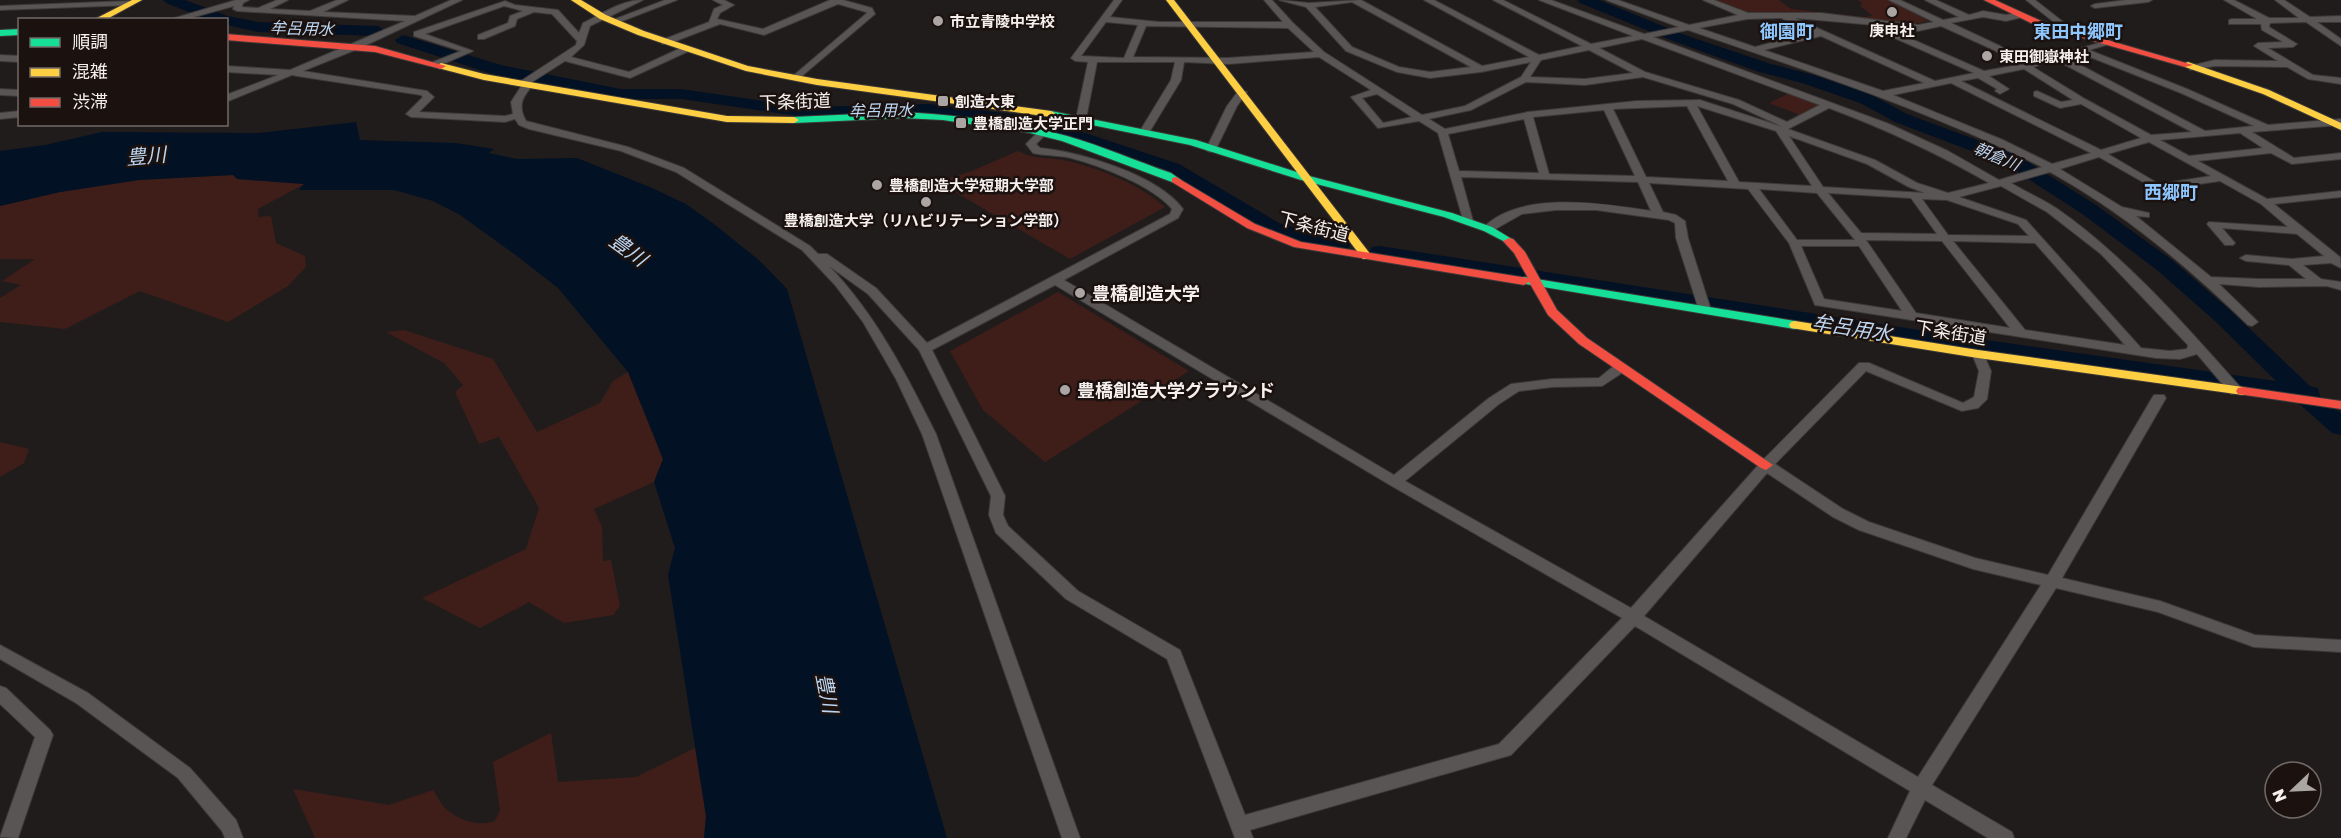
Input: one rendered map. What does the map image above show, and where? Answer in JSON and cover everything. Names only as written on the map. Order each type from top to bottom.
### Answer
[{"type":"street","points":[[258,11],[284,0]]},
{"type":"street","points":[[311,14],[344,0]]},
{"type":"street","points":[[228,98],[294,73],[458,0]]},
{"type":"street","points":[[575,0],[606,18],[665,42],[746,68],[796,78],[1020,108],[1144,131],[1305,178],[1468,221],[1488,229],[1512,244],[1535,279],[1545,301],[1562,323],[1593,349],[1820,503],[1864,526],[1973,563],[2160,607],[2254,640],[2341,646]]},
{"type":"street","points":[[606,18],[639,0]]},
{"type":"street","points":[[674,0],[586,25],[576,50],[530,81],[517,98],[514,108],[517,116],[522,123],[532,127],[624,149],[680,170],[811,252],[869,321],[929,434],[1071,838]]},
{"type":"street","points":[[715,22],[712,21],[717,11],[730,5],[717,0]]},
{"type":"street","points":[[1118,0],[1075,58],[1218,60],[1322,54]]},
{"type":"street","points":[[1170,0],[1367,257]]},
{"type":"street","points":[[1268,0],[1290,25],[1322,54],[1443,132],[1457,174],[1468,221]]},
{"type":"street","points":[[1282,0],[1309,5],[1350,0]]},
{"type":"street","points":[[1355,0],[1481,69]]},
{"type":"street","points":[[1428,0],[1538,58]]},
{"type":"street","points":[[1497,0],[1643,74],[1736,102],[1809,140],[1871,162],[1913,185],[2022,222],[2137,351]]},
{"type":"street","points":[[1543,0],[1830,104],[1944,153],[2051,210],[2079,229],[2105,252],[2236,391]]},
{"type":"street","points":[[1610,0],[1879,94],[1949,121],[2049,169],[2119,210],[2210,280],[2252,322]]},
{"type":"street","points":[[1707,0],[1747,16]]},
{"type":"street","points":[[1893,0],[1997,48],[2082,101],[2265,202],[2338,261]]},
{"type":"street","points":[[1929,0],[1967,17]]},
{"type":"street","points":[[1988,0],[2020,15],[2072,32],[2232,78],[2308,109],[2338,124]]},
{"type":"street","points":[[2030,0],[2072,32]]},
{"type":"street","points":[[2095,6],[2148,0]]},
{"type":"street","points":[[2228,0],[2266,20]]},
{"type":"street","points":[[2279,0],[2341,43]]},
{"type":"street","points":[[243,1],[237,9],[416,19]]},
{"type":"street","points":[[179,18],[243,1]]},
{"type":"street","points":[[665,42],[719,21],[764,32],[836,1],[869,10],[872,14],[796,78]]},
{"type":"street","points":[[0,8],[134,2]]},
{"type":"street","points":[[101,18],[134,2]]},
{"type":"street","points":[[436,64],[469,51],[417,34],[504,2],[513,7],[537,8],[555,12],[581,40]]},
{"type":"street","points":[[1309,5],[1349,49],[1397,69],[1430,75],[1481,69],[1647,38],[1747,16],[1821,16],[1918,28],[1983,14],[2006,18],[2020,15]]},
{"type":"street","points":[[481,37],[512,24],[513,18],[537,8]]},
{"type":"street","points":[[1782,15],[1934,84]]},
{"type":"street","points":[[1103,19],[1142,25],[1290,25]]},
{"type":"street","points":[[2266,20],[2265,28],[2293,44],[2258,46],[2311,77],[2341,81]]},
{"type":"street","points":[[2232,22],[2339,20]]},
{"type":"street","points":[[1863,21],[1982,75],[2004,89],[2000,91]]},
{"type":"street","points":[[1128,60],[1142,25]]},
{"type":"street","points":[[0,33],[18,32]]},
{"type":"street","points":[[1752,50],[1821,33]]},
{"type":"street","name":"下条街道","points":[[228,37],[357,46],[436,64],[742,120],[793,121],[876,115],[926,116],[1005,125],[1043,132],[1167,174],[1245,223],[1280,239],[1310,247],[1367,257],[1535,279],[1705,310],[1978,354],[2338,405]]},
{"type":"street","points":[[1879,94],[2026,66],[2107,42]]},
{"type":"street","points":[[565,58],[630,75],[686,49]]},
{"type":"street","points":[[2081,50],[2184,91],[2265,128]]},
{"type":"street","points":[[2057,57],[2204,134]]},
{"type":"street","points":[[0,58],[18,58]]},
{"type":"street","points":[[1380,90],[1356,97],[1381,126],[1424,118],[1468,108],[1524,79],[1538,58]]},
{"type":"street","points":[[1080,119],[1093,59]]},
{"type":"street","points":[[1144,131],[1176,80],[1180,59]]},
{"type":"street","points":[[2193,68],[2215,63],[2290,64]]},
{"type":"street","points":[[228,69],[309,74],[424,93],[429,97],[411,114],[505,119],[517,116]]},
{"type":"street","points":[[1524,79],[1585,82],[1643,74]]},
{"type":"street","points":[[2325,80],[2341,88]]},
{"type":"street","points":[[1953,81],[2099,153],[2157,187],[2222,178]]},
{"type":"street","points":[[0,92],[18,93]]},
{"type":"street","points":[[1212,149],[1232,106],[1242,92]]},
{"type":"street","points":[[2037,94],[2060,105],[2082,101]]},
{"type":"street","points":[[1443,132],[1528,115],[1637,104],[1700,104],[1784,128],[1820,190],[1860,239],[1912,317]]},
{"type":"street","points":[[1691,104],[1735,185]]},
{"type":"street","points":[[1784,128],[1830,104]]},
{"type":"street","points":[[1608,108],[1659,215]]},
{"type":"street","points":[[0,116],[18,114]]},
{"type":"street","points":[[1528,115],[1545,176]]},
{"type":"street","points":[[1457,174],[1642,179],[1947,197],[2003,183],[2151,138],[2338,124]]},
{"type":"street","points":[[2241,130],[2270,150],[2292,161],[2341,156]]},
{"type":"street","points":[[925,349],[1174,216],[1178,209],[1165,196],[1116,172],[1070,155],[1037,151],[1031,144],[1043,132]]},
{"type":"street","points":[[2189,159],[2270,150]]},
{"type":"street","points":[[1751,186],[1794,243],[1819,302],[2174,356],[2189,353],[2193,351],[2194,346]]},
{"type":"street","points":[[2265,202],[2341,194]]},
{"type":"street","points":[[1914,195],[1944,237],[2020,332]]},
{"type":"street","points":[[1488,229],[1518,211],[1537,208],[1600,208],[1659,215],[1680,221],[1682,238],[1705,310]]},
{"type":"street","points":[[2119,210],[2145,215]]},
{"type":"street","points":[[2229,243],[2213,224],[2301,231]]},
{"type":"street","points":[[1794,243],[1944,237],[2038,240]]},
{"type":"street","points":[[811,252],[819,254],[872,291],[925,349],[963,420],[990,484],[998,496],[996,514],[1001,530],[1072,595],[1174,655],[1241,832],[1505,750],[1633,618],[1766,465],[1864,366],[1962,407],[1973,405],[1980,399],[1984,385],[1984,371],[1978,354]]},
{"type":"street","points":[[2246,258],[2292,262],[2338,261]]},
{"type":"street","points":[[2292,262],[2319,283]]},
{"type":"street","points":[[1055,280],[1395,482],[1633,618],[2005,838]]},
{"type":"street","points":[[2210,280],[2328,282],[2341,286]]},
{"type":"street","points":[[1395,482],[1494,401],[1516,387],[1552,383],[1602,382],[1620,368]]},
{"type":"street","points":[[1897,838],[1921,788],[2052,581],[2159,398]]},
{"type":"street","points":[[0,651],[82,698],[184,773],[229,826],[234,838]]},
{"type":"street","points":[[0,693],[44,735],[9,838]]},
{"type":"shaded area","points":[[1715,0],[1779,0],[1791,9],[1865,17],[1873,16],[1860,6],[1862,3],[1858,0],[1889,0],[1928,21],[1913,24],[1747,14]]},
{"type":"shaded area","points":[[1790,93],[1822,105],[1800,115],[1769,103]]},
{"type":"shaded area","points":[[1018,151],[1036,157],[1068,161],[1107,173],[1143,191],[1165,207],[1070,259],[943,185],[950,178]]},
{"type":"shaded area","points":[[233,175],[237,179],[304,184],[258,209],[258,217],[271,216],[276,243],[305,256],[306,267],[288,286],[228,322],[140,291],[65,329],[0,322],[0,298],[21,285],[2,281],[35,259],[0,259],[0,206],[60,192],[139,180]]},
{"type":"shaded area","name":"豊橋創造大学グラウンド","points":[[1058,292],[1189,371],[1045,462],[983,410],[950,351]]},
{"type":"shaded area","points":[[404,330],[493,359],[537,432],[600,403],[613,381],[628,372],[663,459],[654,482],[594,509],[602,527],[603,561],[611,560],[620,606],[613,615],[564,623],[529,602],[480,628],[422,598],[526,549],[539,508],[499,437],[479,444],[455,392],[463,385],[444,363],[386,332]]},
{"type":"shaded area","points":[[0,442],[29,449],[24,463],[0,477]]},
{"type":"shaded area","points":[[551,733],[558,782],[636,777],[695,748],[706,816],[704,838],[315,838],[293,789],[389,805],[433,790],[443,805],[455,816],[475,823],[488,823],[495,821],[500,810],[493,762]]},
{"type":"water","name":"豊川","points":[[356,122],[360,140],[456,143],[494,149],[489,153],[517,159],[577,158],[686,204],[760,261],[787,289],[947,838],[704,838],[706,816],[668,575],[675,548],[654,482],[663,459],[628,372],[558,288],[460,215],[433,201],[394,190],[299,190],[304,184],[237,179],[233,175],[139,180],[60,192],[0,206],[0,151],[45,145],[102,132],[259,133]]},
{"type":"waterway","name":"牟呂用水","points":[[171,0],[220,18]]},
{"type":"waterway","name":"朝倉川","points":[[1585,0],[1679,38],[1765,68],[1808,79],[1866,99],[1901,118],[2010,159],[2108,222],[2165,265],[2223,316],[2302,393]]},
{"type":"waterway","name":"牟呂用水","points":[[228,20],[258,27],[378,31]]},
{"type":"waterway","name":"牟呂用水","points":[[403,40],[498,70],[621,94],[681,94],[806,112],[930,109],[1037,123],[1172,168],[1272,227],[1303,237],[1340,244]]},
{"type":"waterway","name":"牟呂用水","points":[[1380,252],[1951,342],[2302,393]]},
{"type":"waterway","name":"朝倉川","points":[[2302,393],[2309,394]]},
{"type":"waterway","name":"朝倉川","points":[[2302,393],[2341,427]]},
{"type":"traffic: fast","points":[[0,33],[18,32]]},
{"type":"traffic: fast","points":[[1051,114],[1192,142],[1305,178],[1448,215],[1488,229],[1509,241]]},
{"type":"traffic: fast","points":[[794,120],[903,115],[943,117],[1030,130],[1066,139],[1176,180]]},
{"type":"traffic: fast","points":[[1524,281],[1795,325]]},
{"type":"traffic: slow","points":[[101,18],[138,0]]},
{"type":"traffic: slow","points":[[575,0],[603,17],[641,33],[746,68],[817,82],[1051,114]]},
{"type":"traffic: slow","points":[[1170,0],[1367,257]]},
{"type":"traffic: slow","points":[[2188,65],[2266,92],[2341,127]]},
{"type":"traffic: slow","points":[[441,66],[484,77],[727,119],[794,120]]},
{"type":"traffic: slow","points":[[1795,325],[1978,354],[2243,391]]},
{"type":"traffic: jam","points":[[1988,0],[2036,22],[2188,65]]},
{"type":"traffic: jam","points":[[228,37],[375,49],[441,66]]},
{"type":"traffic: jam","points":[[1176,180],[1251,226],[1298,245],[1524,281]]},
{"type":"traffic: jam","points":[[1509,241],[1519,252],[1552,312],[1583,341],[1766,465]]},
{"type":"traffic: jam","points":[[2243,391],[2341,405]]},
{"type":"place","name":"庚申社","points":[[1892,12]]},
{"type":"place","name":"市立青陵中学校","points":[[938,21]]},
{"type":"place","name":"東田御嶽神社","points":[[1987,56]]},
{"type":"place","name":"創造大東","points":[[943,101]]},
{"type":"place","name":"豊橋創造大学正門","points":[[961,123]]},
{"type":"place","name":"豊橋創造大学短期大学部","points":[[877,185]]},
{"type":"place","name":"豊橋創造大学（リハビリテーション学部）","points":[[926,202]]},
{"type":"place","name":"豊橋創造大学","points":[[1080,293]]},
{"type":"place","name":"豊橋創造大学グラウンド","points":[[1065,390]]},
{"type":"district","name":"御園町","points":[[1787,31]]},
{"type":"district","name":"東田中郷町","points":[[2078,31]]},
{"type":"district","name":"西郷町","points":[[2171,192]]}]
